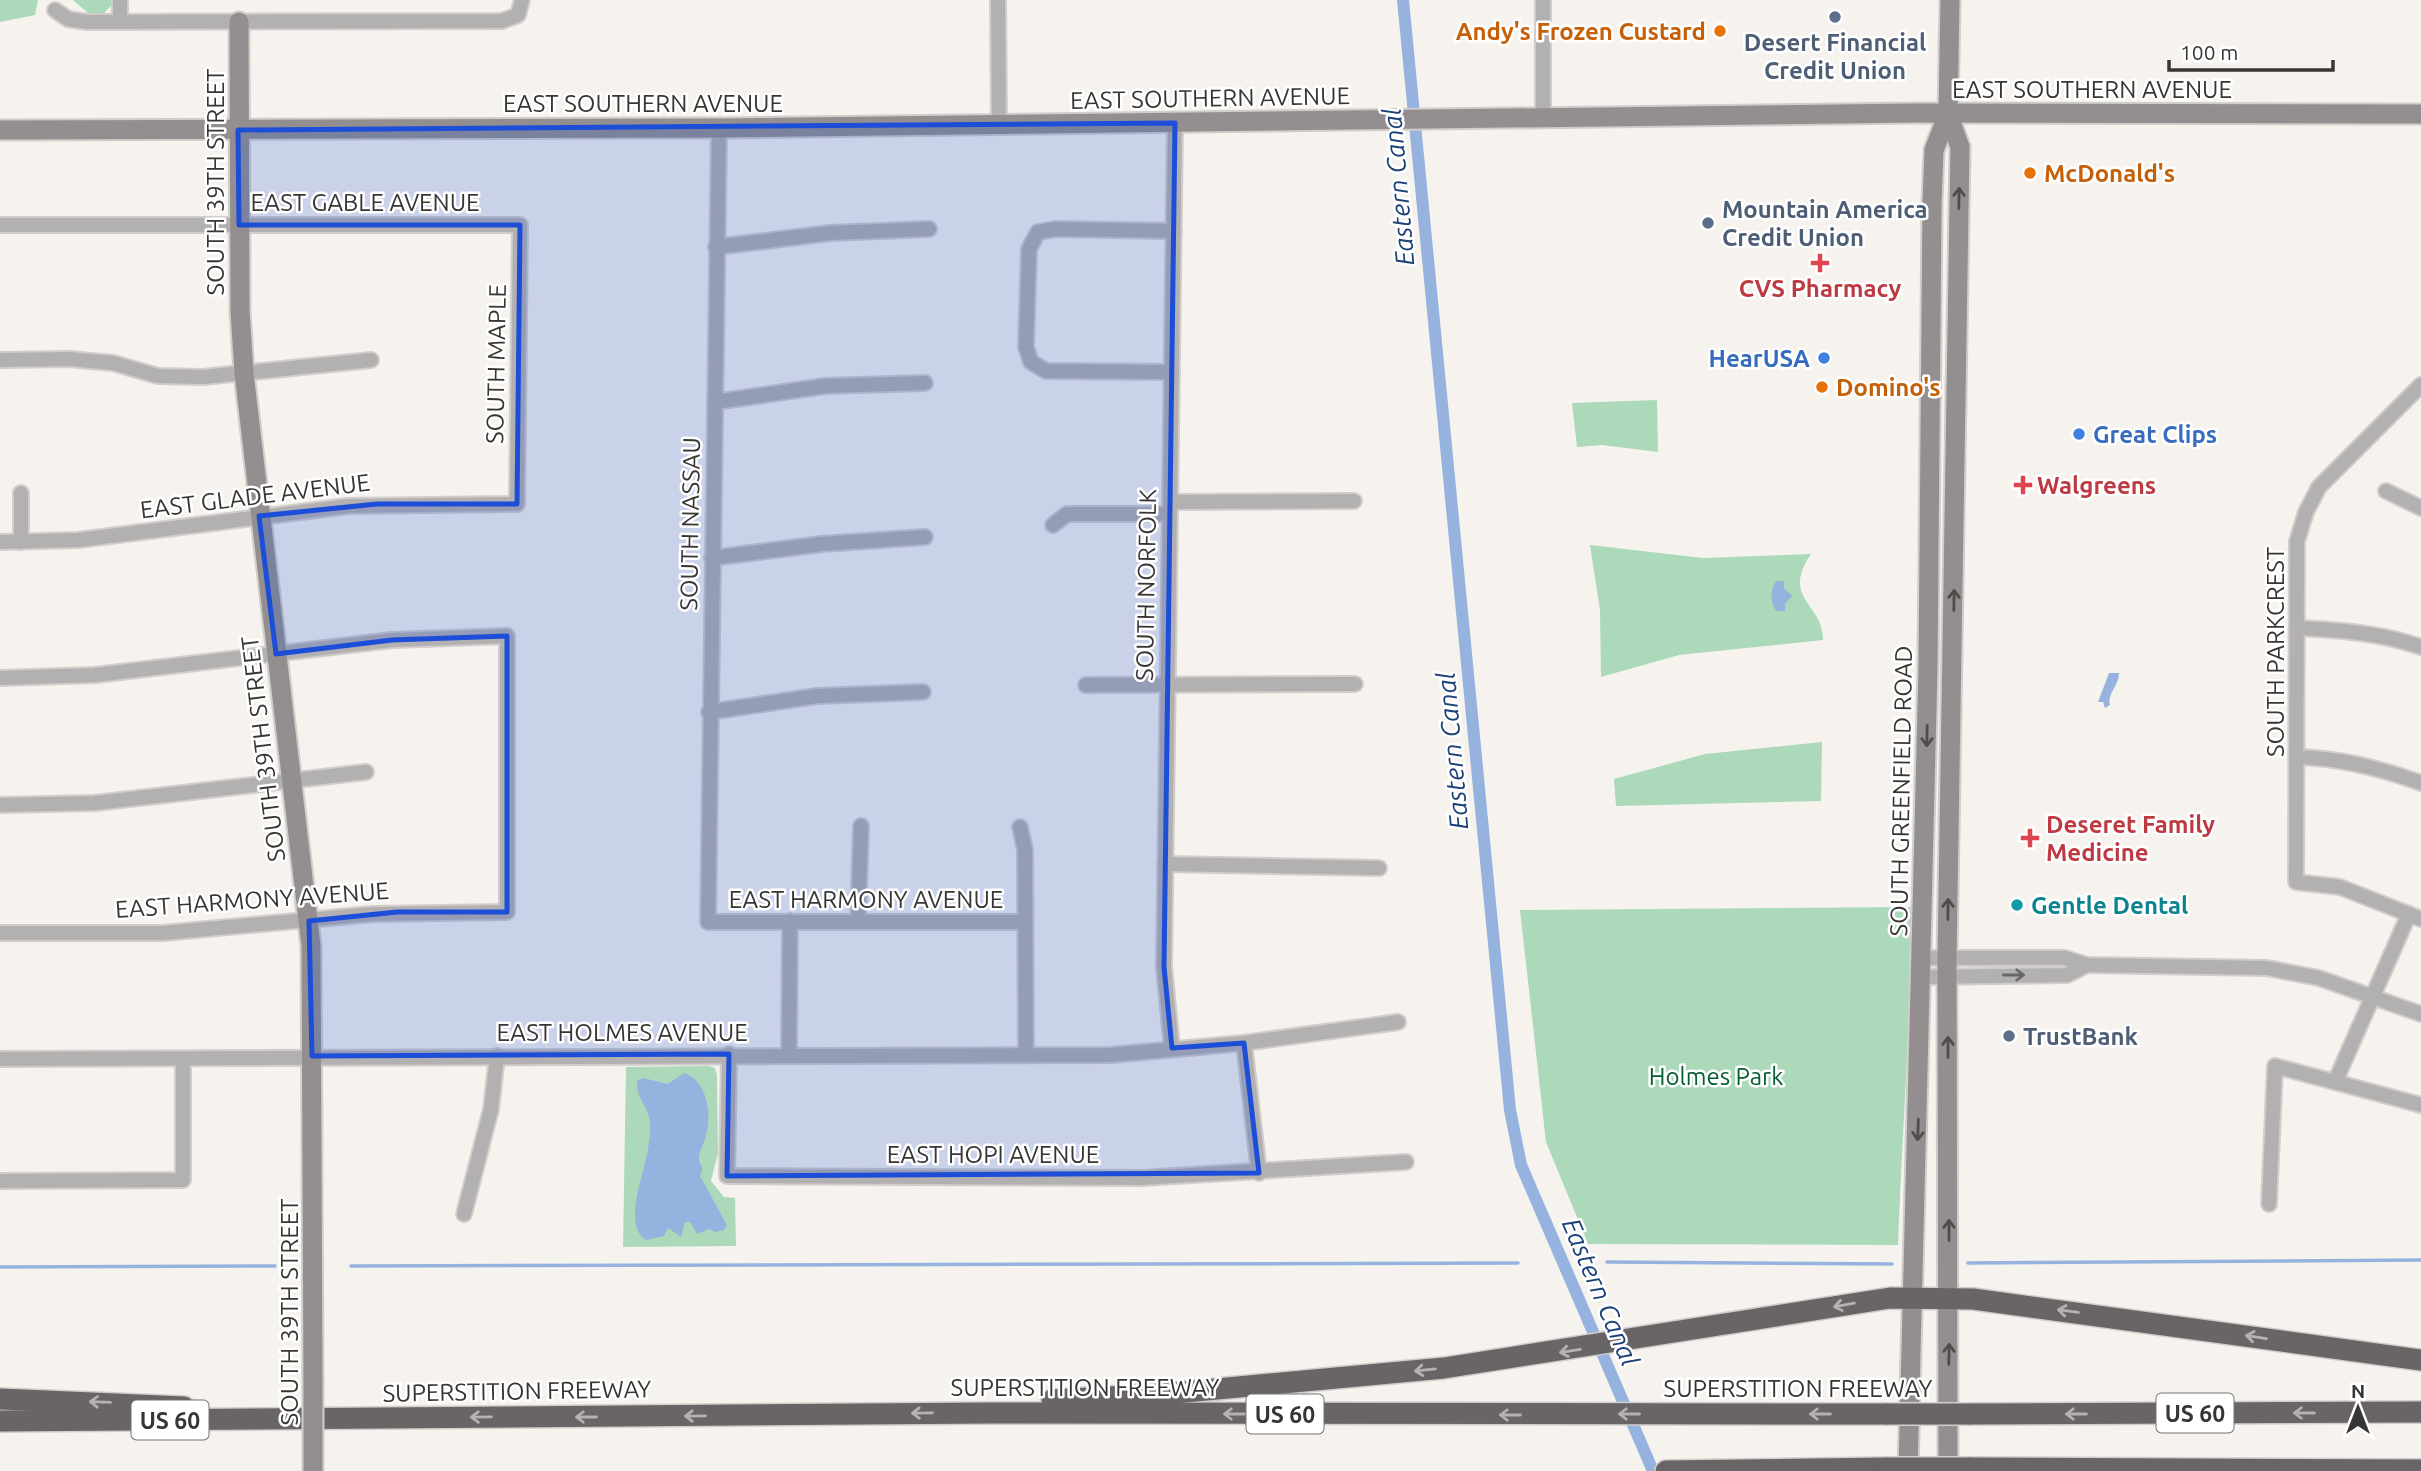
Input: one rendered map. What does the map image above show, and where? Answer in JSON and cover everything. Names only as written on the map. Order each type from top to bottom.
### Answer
[{"type":"highway","points":[[991,1413],[1045,1400],[1284,1384],[1541,1355],[1890,1298],[1950,1298],[2142,1320],[2421,1360]]},
{"type":"highway","points":[[0,1399],[121,1403],[339,1419]]},
{"type":"highway","name":"SUPERSTITION FREEWAY","points":[[0,1421],[991,1413],[1578,1415],[2421,1412]]},
{"type":"highway","name":"US 60","points":[[1666,1471],[2421,1470]]},
{"type":"main road","name":"SOUTH GREENFIELD ROAD","points":[[1898,1470],[1912,1298],[1922,968],[1934,150],[1948,114],[1950,0]]},
{"type":"main road","name":"SOUTH 39TH STREET","points":[[239,22],[239,225],[244,373],[309,921],[313,1471]]},
{"type":"main road","name":"EAST SOUTHERN AVENUE","points":[[0,130],[719,128],[1948,114],[2421,114]]},
{"type":"main road","name":"SOUTH GREENFIELD ROAD","points":[[1948,114],[1960,147],[1947,967],[1950,1298],[1958,1469]]},
{"type":"main road","points":[[1931,302],[1943,320],[1946,394],[1957,406]]},
{"type":"main road","points":[[1931,420],[1939,424],[1944,436],[1944,514],[1955,545]]},
{"type":"street","points":[[120,0],[120,22]]},
{"type":"street","points":[[998,0],[999,125]]},
{"type":"street","points":[[1543,120],[1544,0]]},
{"type":"street","points":[[55,10],[77,21],[502,21],[520,7]]},
{"type":"street","name":"SOUTH NORFOLK","points":[[1172,1048],[1164,967],[1175,122]]},
{"type":"street","name":"SOUTH NASSAU","points":[[708,922],[719,128]]},
{"type":"street","name":"EAST GABLE AVENUE","points":[[0,225],[520,225]]},
{"type":"street","name":"SOUTH MAPLE","points":[[517,504],[520,225]]},
{"type":"street","points":[[716,247],[830,233],[929,229]]},
{"type":"street","points":[[1172,372],[1046,371],[1031,362],[1026,347],[1028,249],[1038,232],[1055,229],[1174,230]]},
{"type":"street","points":[[0,360],[69,359],[113,363],[158,376],[244,373],[372,360]]},
{"type":"street","points":[[715,402],[825,386],[925,383]]},
{"type":"street","name":"SOUTH PARKCREST","points":[[2415,917],[2340,887],[2296,882],[2297,541],[2306,512],[2319,488],[2421,385]]},
{"type":"street","points":[[2386,491],[2421,508]]},
{"type":"street","points":[[21,493],[21,542]]},
{"type":"street","points":[[1053,525],[1067,514],[1354,501]]},
{"type":"street","name":"EAST GLADE AVENUE","points":[[0,542],[78,540],[377,504],[517,504]]},
{"type":"street","points":[[712,558],[821,544],[925,537]]},
{"type":"street","points":[[2298,628],[2350,631],[2395,638],[2421,647]]},
{"type":"street","name":"EAST HARMONY AVENUE","points":[[0,933],[163,933],[397,912],[506,912],[506,636],[392,640],[276,653]]},
{"type":"street","points":[[0,678],[96,675],[276,653]]},
{"type":"street","points":[[1086,685],[1355,684]]},
{"type":"street","points":[[709,712],[817,696],[923,692]]},
{"type":"street","points":[[2297,757],[2331,758],[2382,769],[2421,783]]},
{"type":"street","points":[[0,805],[95,803],[366,772]]},
{"type":"street","points":[[858,922],[861,826]]},
{"type":"street","points":[[1020,827],[1025,850],[1026,1054]]},
{"type":"street","points":[[1165,864],[1379,868]]},
{"type":"street","points":[[2335,1082],[2372,995],[2415,917]]},
{"type":"street","points":[[789,1054],[790,921]]},
{"type":"street","name":"EAST HARMONY AVENUE","points":[[708,922],[1025,922]]},
{"type":"street","points":[[1922,968],[1947,967],[2067,975],[2087,965],[2267,968],[2319,978],[2421,1014]]},
{"type":"street","name":"EAST HOLMES AVENUE","points":[[0,1059],[729,1054],[1110,1055],[1244,1043],[1398,1022]]},
{"type":"street","points":[[1244,1043],[1259,1172]]},
{"type":"street","name":"EAST HOPI AVENUE","points":[[729,1054],[727,1176],[1142,1178],[1406,1162]]},
{"type":"street","points":[[464,1214],[491,1109],[497,1056]]},
{"type":"street","points":[[0,1181],[183,1180],[183,1059]]},
{"type":"street","points":[[2269,1204],[2275,1066],[2421,1105]]},
{"type":"highlighted area","points":[[1175,123],[1164,967],[1172,1048],[1244,1043],[1259,1173],[727,1176],[729,1054],[312,1056],[309,921],[397,912],[507,912],[507,636],[392,640],[276,654],[259,516],[377,504],[517,504],[520,225],[239,225],[238,130]]},
{"type":"green space","points":[[0,0],[38,0],[35,15],[0,22]]},
{"type":"green space","points":[[73,0],[112,0],[111,6],[103,14],[88,13]]},
{"type":"green space","points":[[1657,400],[1658,452],[1602,445],[1577,447],[1572,403]]},
{"type":"green space","points":[[1590,545],[1703,558],[1811,554],[1803,569],[1801,591],[1822,628],[1823,640],[1679,655],[1601,677],[1600,610]]},
{"type":"green space","points":[[1822,742],[1821,801],[1616,806],[1614,779],[1705,754]]},
{"type":"green space","name":"Holmes Park","points":[[1912,907],[1898,1245],[1588,1244],[1546,1142],[1520,910]]},
{"type":"green space","points":[[626,1067],[715,1068],[717,1075],[718,1153],[711,1181],[724,1197],[735,1198],[736,1246],[623,1247]]},
{"type":"water","points":[[1776,581],[1784,581],[1784,588],[1792,596],[1785,604],[1785,611],[1776,611],[1773,604],[1772,592]]},
{"type":"water","points":[[2109,673],[2119,673],[2110,697],[2110,705],[2105,708],[2103,702],[2098,702]]},
{"type":"water","points":[[684,1073],[698,1083],[706,1099],[708,1127],[699,1156],[702,1170],[700,1176],[727,1225],[724,1230],[715,1232],[709,1229],[697,1234],[690,1222],[685,1222],[681,1237],[668,1228],[664,1236],[646,1240],[639,1232],[635,1210],[648,1149],[650,1125],[649,1115],[638,1093],[637,1081],[643,1078],[668,1084]]},
{"type":"waterway","name":"Eastern Canal","points":[[1403,0],[1510,1110],[1521,1165],[1653,1471]]},
{"type":"waterway","points":[[1968,1263],[2421,1260]]},
{"type":"waterway","points":[[1607,1262],[1892,1264]]},
{"type":"waterway","points":[[351,1266],[1518,1263]]},
{"type":"waterway","points":[[0,1267],[275,1266]]},
{"type":"place","name":"Desert Financial Credit Union","points":[[1835,17]]},
{"type":"place","name":"Andy's Frozen Custard","points":[[1720,31]]},
{"type":"place","name":"McDonald's","points":[[2030,173]]},
{"type":"place","name":"Mountain America Credit Union","points":[[1708,223]]},
{"type":"place","name":"CVS Pharmacy","points":[[1820,263]]},
{"type":"place","name":"HearUSA","points":[[1824,358]]},
{"type":"place","name":"Domino's","points":[[1822,387]]},
{"type":"place","name":"Great Clips","points":[[2079,434]]},
{"type":"place","name":"Walgreens","points":[[2023,485]]},
{"type":"place","name":"Deseret Family Medicine","points":[[2030,838]]},
{"type":"place","name":"Gentle Dental","points":[[2017,905]]},
{"type":"place","name":"TrustBank","points":[[2009,1036]]}]
